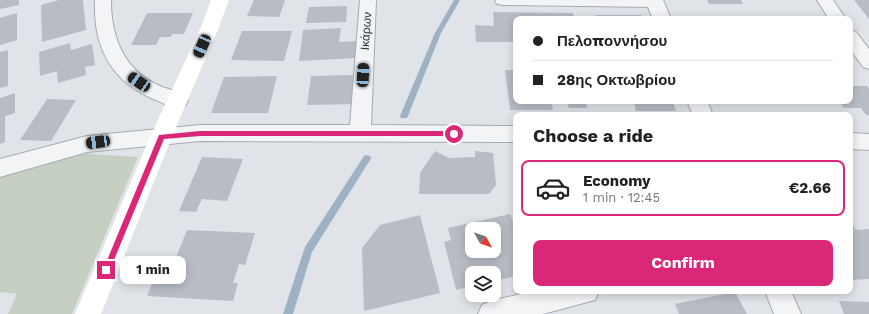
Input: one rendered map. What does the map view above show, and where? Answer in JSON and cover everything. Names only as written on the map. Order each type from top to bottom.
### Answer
[{"type":"main road","points":[[88,314],[161,137],[210,27],[220,0]]},
{"type":"street","points":[[103,0],[104,27],[111,51],[122,68],[131,77],[146,87],[178,101]]},
{"type":"street","name":"Ικάρων","points":[[360,134],[368,0]]},
{"type":"street","points":[[503,0],[654,1],[661,16]]},
{"type":"street","points":[[825,0],[836,16]]},
{"type":"street","points":[[853,40],[869,62]]},
{"type":"street","points":[[0,168],[88,144],[200,133],[513,134]]},
{"type":"street","points":[[853,141],[869,142]]},
{"type":"street","points":[[491,314],[574,294]]},
{"type":"street","points":[[779,294],[788,314]]},
{"type":"green space","points":[[78,153],[138,157],[72,314],[8,314],[17,294],[0,292],[0,177]]},
{"type":"building","points":[[0,0],[19,0],[19,5],[0,9]]},
{"type":"building","points":[[59,0],[83,0],[86,30],[42,42],[41,5]]},
{"type":"building","points":[[254,0],[285,0],[279,17],[247,16]]},
{"type":"building","points":[[707,0],[741,0],[743,4],[709,4]]},
{"type":"building","points":[[854,0],[869,0],[869,19]]},
{"type":"building","points":[[347,6],[346,22],[306,23],[309,7]]},
{"type":"building","points":[[493,12],[573,13],[574,16],[513,16],[513,42],[476,42],[475,25],[494,26]]},
{"type":"building","points":[[17,13],[17,40],[0,45],[0,18]]},
{"type":"building","points":[[147,13],[193,13],[184,34],[172,34],[171,37],[160,37],[156,45],[131,45]]},
{"type":"building","points":[[595,15],[641,16],[595,16]]},
{"type":"building","points":[[341,28],[339,42],[357,41],[356,58],[299,61],[303,30]]},
{"type":"building","points":[[242,31],[292,31],[284,61],[231,60]]},
{"type":"building","points":[[70,43],[71,50],[92,44],[95,65],[85,67],[86,75],[58,83],[57,71],[40,76],[39,52]]},
{"type":"building","points":[[8,50],[8,86],[0,88],[0,52]]},
{"type":"building","points":[[505,70],[513,70],[513,104],[552,104],[553,110],[510,110]]},
{"type":"building","points":[[354,75],[358,104],[307,105],[311,76]]},
{"type":"building","points":[[277,76],[268,113],[211,113],[224,77]]},
{"type":"building","points":[[853,86],[867,86],[869,89],[869,115],[866,115],[861,108],[844,108],[842,104],[853,104]]},
{"type":"building","points":[[15,93],[15,113],[5,116],[5,142],[0,144],[0,98]]},
{"type":"building","points":[[47,99],[76,100],[51,141],[20,140]]},
{"type":"building","points":[[568,104],[586,104],[587,108],[569,108]]},
{"type":"building","points":[[635,104],[674,104],[676,111],[636,111]]},
{"type":"building","points":[[435,151],[449,158],[475,157],[475,151],[493,153],[496,185],[489,194],[419,194],[420,173]]},
{"type":"building","points":[[202,157],[243,159],[227,201],[202,199],[196,212],[179,211]]},
{"type":"building","points":[[510,214],[513,222],[513,277],[501,279],[501,266],[465,266],[465,288],[456,290],[444,242],[451,240],[448,228],[465,224],[465,258],[501,258],[501,222],[475,222]]},
{"type":"building","points":[[420,215],[440,293],[364,311],[362,248],[380,225]]},
{"type":"building","points":[[853,226],[856,230],[869,229],[869,279],[853,280]]},
{"type":"building","points":[[187,230],[255,233],[245,265],[239,264],[233,283],[238,283],[233,301],[147,296],[162,260],[175,260]]},
{"type":"building","points":[[725,294],[736,294],[747,314],[679,314],[675,304]]},
{"type":"building","points":[[839,301],[869,302],[869,314],[844,314]]},
{"type":"waterway","points":[[404,116],[438,33],[457,0]]},
{"type":"waterway","points":[[288,314],[308,250],[367,158]]},
{"type":"route","points":[[106,270],[161,137],[200,133],[454,134]]}]
